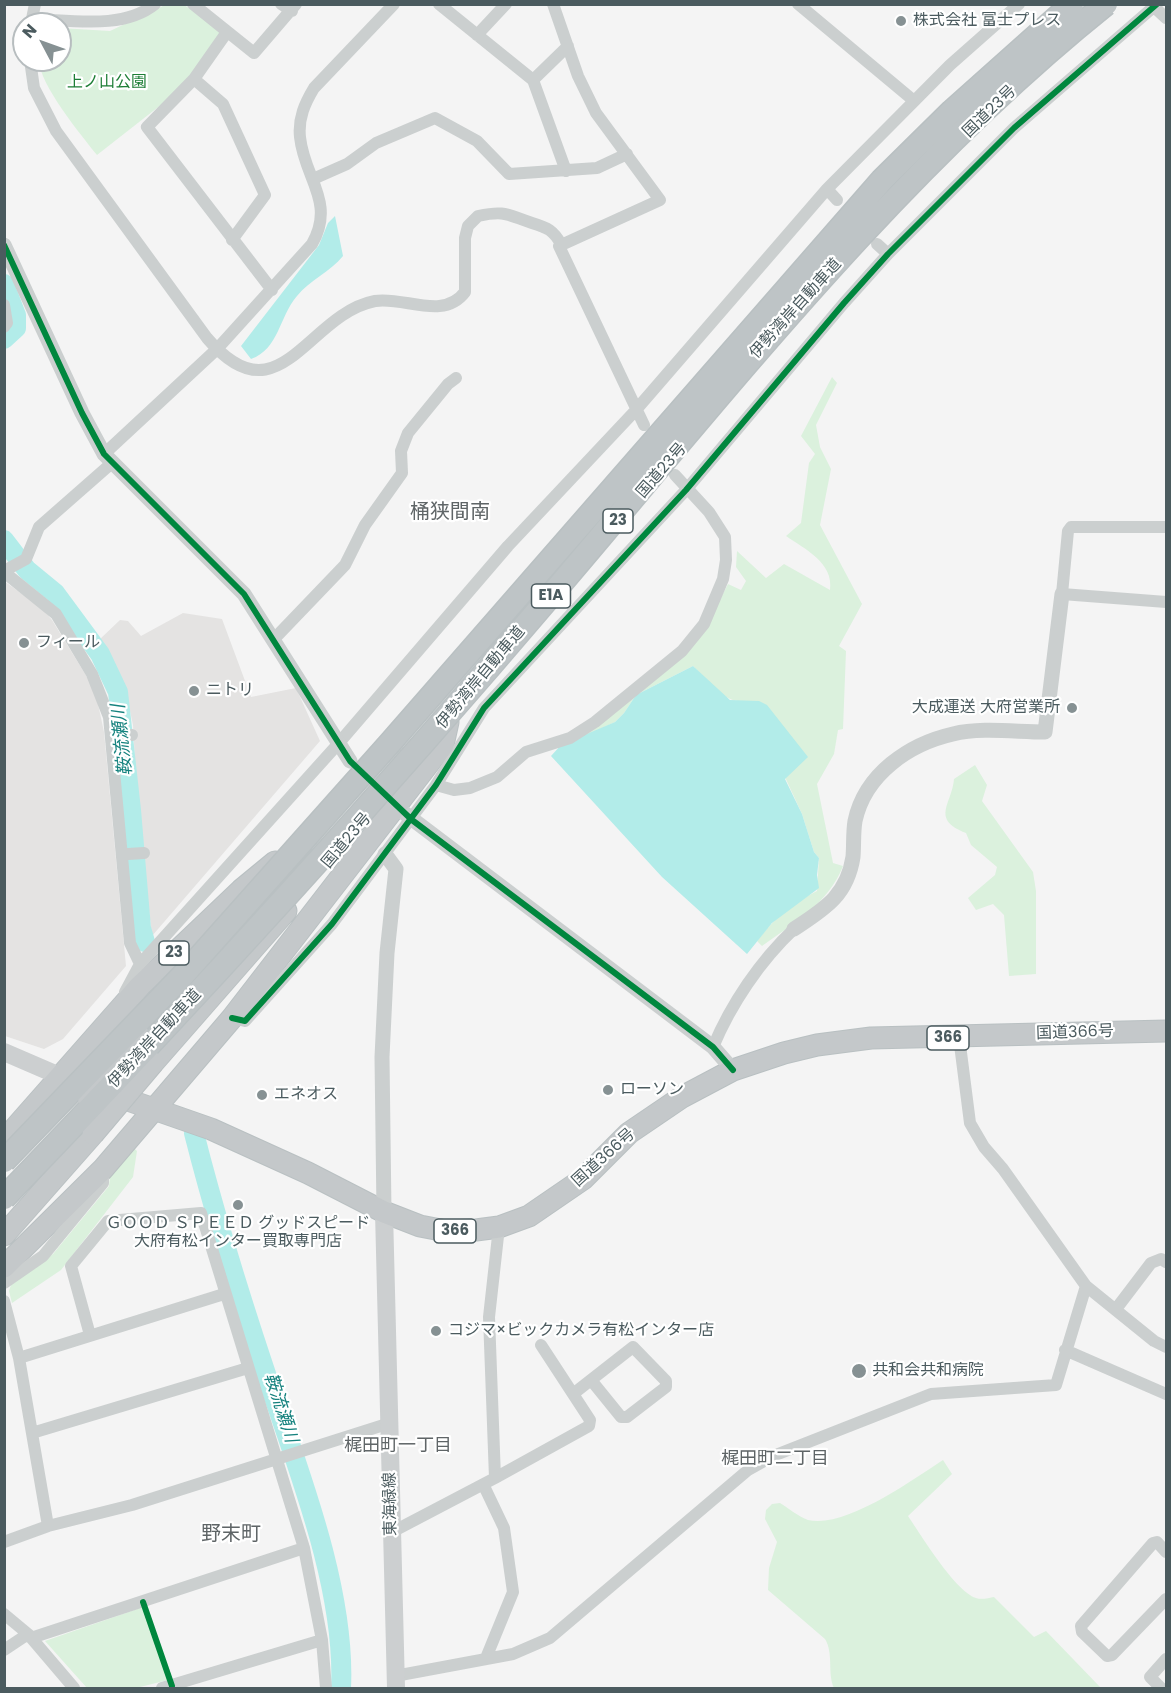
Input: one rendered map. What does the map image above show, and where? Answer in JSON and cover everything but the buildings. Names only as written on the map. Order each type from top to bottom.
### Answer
[{"type":"highway","name":"国道23号","points":[[4,1197],[245,902],[814,253],[959,100],[1071,4]]},
{"type":"highway","name":"伊勢湾岸自動車道","points":[[4,1161],[193,964],[390,743],[882,180],[952,111],[1071,4]]},
{"type":"highway","name":"伊勢湾岸自動車道","points":[[4,1197],[206,985],[414,756],[623,508],[838,262],[969,126],[1106,4]]},
{"type":"highway","name":"国道23号","points":[[4,1235],[885,214],[1001,101],[1111,4]]},
{"type":"highway","points":[[4,1267],[103,1169],[232,1018],[443,745],[448,722]]},
{"type":"highway","name":"23","points":[[62,1077],[140,986],[207,922],[298,842]]},
{"type":"highway","name":"国道366号","points":[[62,1077],[211,1128],[308,1173],[384,1212],[420,1226],[446,1231],[499,1227],[529,1216],[583,1179],[629,1133],[681,1097],[733,1070],[817,1045],[871,1038],[1167,1031]]},
{"type":"highway","points":[[4,1150],[10,1134],[62,1077]]},
{"type":"main road","points":[[4,1052],[62,1077]]},
{"type":"main road","name":"東海緑線","points":[[384,1212],[396,1682]]},
{"type":"street","points":[[72,22],[117,21],[149,9],[155,4]]},
{"type":"street","points":[[193,4],[254,53],[290,7]]},
{"type":"street","points":[[140,964],[130,943],[108,717],[102,695],[56,614],[5,571],[26,559],[39,527],[217,349],[312,244],[320,229],[323,215],[300,137],[305,104],[314,88],[394,4]]},
{"type":"street","points":[[439,4],[533,80],[566,171]]},
{"type":"street","points":[[477,35],[506,4]]},
{"type":"street","points":[[553,4],[596,113],[660,200],[561,244]]},
{"type":"street","points":[[798,4],[913,100]]},
{"type":"street","points":[[112,1018],[140,964],[338,744],[507,546],[635,411],[827,189],[913,100],[982,35],[1019,4]]},
{"type":"street","points":[[232,1018],[245,1021],[332,924],[436,785],[484,708],[686,490],[888,254],[1014,128],[1153,5],[1167,18]]},
{"type":"street","points":[[227,32],[194,79],[147,128],[272,290]]},
{"type":"street","points":[[533,80],[568,46]]},
{"type":"street","points":[[32,72],[34,88],[56,131],[217,349],[235,366],[260,371],[275,366],[302,350],[355,306],[382,300],[434,307],[452,303],[465,292],[465,238],[468,226],[478,216],[500,212],[516,215],[550,228],[561,244],[559,246],[635,411],[644,425]]},
{"type":"street","points":[[194,79],[223,104],[265,195],[232,240]]},
{"type":"street","points":[[313,179],[347,164],[376,143],[435,118],[477,141],[509,174],[597,168],[627,154]]},
{"type":"street","points":[[827,189],[837,200]]},
{"type":"street","points":[[877,244],[888,254]]},
{"type":"street","points":[[4,245],[82,413],[109,458],[216,563],[244,594],[275,638],[350,761]]},
{"type":"street","points":[[4,305],[7,324],[4,327]]},
{"type":"street","points":[[275,638],[345,566],[365,525],[402,473],[401,451],[408,433],[456,378]]},
{"type":"street","points":[[436,785],[454,790],[470,788],[497,777],[526,753],[570,738],[595,722],[682,651],[704,624],[716,602],[726,560],[725,537],[709,512],[686,490],[675,475]]},
{"type":"street","points":[[713,1047],[731,1008],[781,942],[794,929],[831,904],[846,882],[852,858],[855,821],[865,792],[888,765],[928,742],[954,733],[1045,732],[1068,531],[1071,527],[1167,527]]},
{"type":"street","points":[[1062,594],[1167,602]]},
{"type":"street","points":[[116,736],[132,735]]},
{"type":"street","points":[[395,806],[713,1047],[733,1070]]},
{"type":"street","points":[[128,854],[144,853]]},
{"type":"street","points":[[384,1212],[382,1057],[387,953],[396,869],[385,854]]},
{"type":"street","points":[[959,1037],[970,1124],[984,1147],[1003,1169],[1086,1286],[1154,1341],[1167,1347]]},
{"type":"street","points":[[4,1283],[43,1256],[103,1184],[103,1169]]},
{"type":"street","points":[[90,1335],[71,1266],[108,1221],[201,1213],[248,1368],[287,1455],[322,1640],[326,1689]]},
{"type":"street","points":[[495,1478],[489,1317],[499,1227]]},
{"type":"street","points":[[1116,1309],[1151,1263],[1161,1259],[1167,1262]]},
{"type":"street","points":[[396,1682],[486,1658],[513,1654],[550,1638],[748,1470],[773,1456],[931,1394],[1056,1385],[1086,1286]]},
{"type":"street","points":[[19,1358],[224,1294]]},
{"type":"street","points":[[4,1301],[19,1358],[48,1526]]},
{"type":"street","points":[[392,1532],[484,1486],[589,1426],[590,1420],[541,1345]]},
{"type":"street","points":[[573,1394],[633,1347],[666,1381],[666,1387],[627,1418],[621,1417],[591,1380]]},
{"type":"street","points":[[1065,1350],[1167,1394]]},
{"type":"street","points":[[32,1433],[248,1368]]},
{"type":"street","points":[[4,1542],[48,1526],[132,1505],[390,1423]]},
{"type":"street","points":[[484,1486],[504,1528],[513,1592],[486,1658]]},
{"type":"street","points":[[1167,1552],[1157,1542],[1153,1543],[1081,1626],[1082,1632],[1107,1656],[1112,1655],[1167,1599]]},
{"type":"street","points":[[4,1650],[30,1636],[304,1548]]},
{"type":"street","points":[[4,1614],[30,1636],[74,1689]]},
{"type":"street","points":[[162,1689],[322,1640]]},
{"type":"street","points":[[1161,1689],[1150,1677],[1167,1659]]},
{"type":"shaded area","points":[[4,581],[42,608],[52,620],[95,690],[104,732],[126,966],[63,1039],[44,1049],[5,1036]]},
{"type":"shaded area","points":[[183,613],[222,619],[251,697],[296,688],[320,741],[152,936],[138,817],[133,725],[125,688],[113,661],[99,640],[120,620],[128,621],[141,636]]},
{"type":"green space","name":"上ノ山公園","points":[[165,5],[184,5],[227,32],[194,79],[97,155],[53,95],[42,72],[72,72],[72,29],[110,31]]},
{"type":"green space","points":[[832,377],[837,383],[816,425],[820,447],[831,469],[820,525],[862,604],[839,646],[846,651],[843,729],[838,730],[834,754],[817,784],[833,863],[843,866],[829,891],[809,912],[762,946],[757,941],[769,926],[792,906],[817,891],[819,858],[814,852],[802,814],[750,701],[733,700],[718,692],[693,666],[636,695],[615,722],[583,737],[709,621],[728,584],[741,590],[746,581],[736,567],[737,551],[766,578],[784,564],[830,590],[830,580],[823,564],[786,536],[801,523],[809,463],[815,454],[801,436]]},
{"type":"green space","points":[[975,765],[987,785],[982,801],[1033,872],[1036,891],[1036,974],[1009,976],[1004,915],[993,904],[976,910],[968,898],[995,875],[997,867],[971,845],[966,833],[955,828],[946,816],[954,779]]},
{"type":"green space","points":[[132,1146],[137,1151],[133,1177],[61,1270],[12,1303],[9,1291],[11,1285],[53,1254],[109,1186],[111,1168]]},
{"type":"green space","points":[[943,1460],[952,1474],[908,1516],[930,1548],[958,1585],[978,1599],[994,1597],[1034,1637],[1046,1631],[1101,1688],[834,1688],[828,1645],[825,1639],[768,1590],[769,1568],[777,1542],[765,1519],[766,1510],[772,1504],[780,1503],[808,1520],[823,1521],[840,1517],[878,1501]]},
{"type":"green space","points":[[143,1607],[168,1680],[136,1688],[87,1688],[45,1641]]},
{"type":"water","points":[[335,216],[343,256],[297,296],[273,340],[267,348],[251,359],[241,346],[319,245],[328,223]]},
{"type":"water","points":[[693,666],[730,700],[759,701],[767,705],[808,757],[785,779],[802,814],[814,852],[819,858],[817,875],[819,888],[772,923],[747,954],[662,877],[551,756],[561,745],[615,722],[636,695]]},
{"type":"waterway","name":"鞍流瀬川","points":[[4,284],[16,315],[16,328],[4,339]]},
{"type":"waterway","name":"鞍流瀬川","points":[[4,540],[27,570],[55,593],[100,654],[118,692],[141,928],[145,942]]},
{"type":"waterway","name":"鞍流瀬川","points":[[194,1133],[236,1280],[316,1526],[336,1609],[341,1688]]},
{"type":"cycle path","points":[[232,1018],[245,1021],[332,924],[436,785],[484,708],[686,490],[888,254],[1014,128],[1157,4]]},
{"type":"cycle path","points":[[4,245],[82,413],[104,454],[244,594],[350,761],[412,820],[713,1047],[733,1070]]},
{"type":"cycle path","points":[[143,1602],[172,1686]]},
{"type":"place","name":"株式会社 富士プレス","points":[[901,21]]},
{"type":"place","name":"フィール","points":[[24,643]]},
{"type":"place","name":"ニトリ","points":[[194,691]]},
{"type":"place","name":"大成運送 大府営業所","points":[[1072,708]]},
{"type":"place","name":"ローソン","points":[[608,1090]]},
{"type":"place","name":"エネオス","points":[[262,1095]]},
{"type":"place","name":"ＧＯＯＤ ＳＰＥＥＤ グッドスピード 大府有松インター買取専門店","points":[[238,1205]]},
{"type":"place","name":"コジマ×ビックカメラ有松インター店","points":[[436,1331]]},
{"type":"place","name":"共和会共和病院","points":[[859,1371]]},
{"type":"district","name":"桶狭間南","points":[[450,513]]},
{"type":"district","name":"梶田町一丁目","points":[[398,1446]]},
{"type":"district","name":"梶田町二丁目","points":[[775,1459]]},
{"type":"district","name":"野末町","points":[[231,1535]]}]
